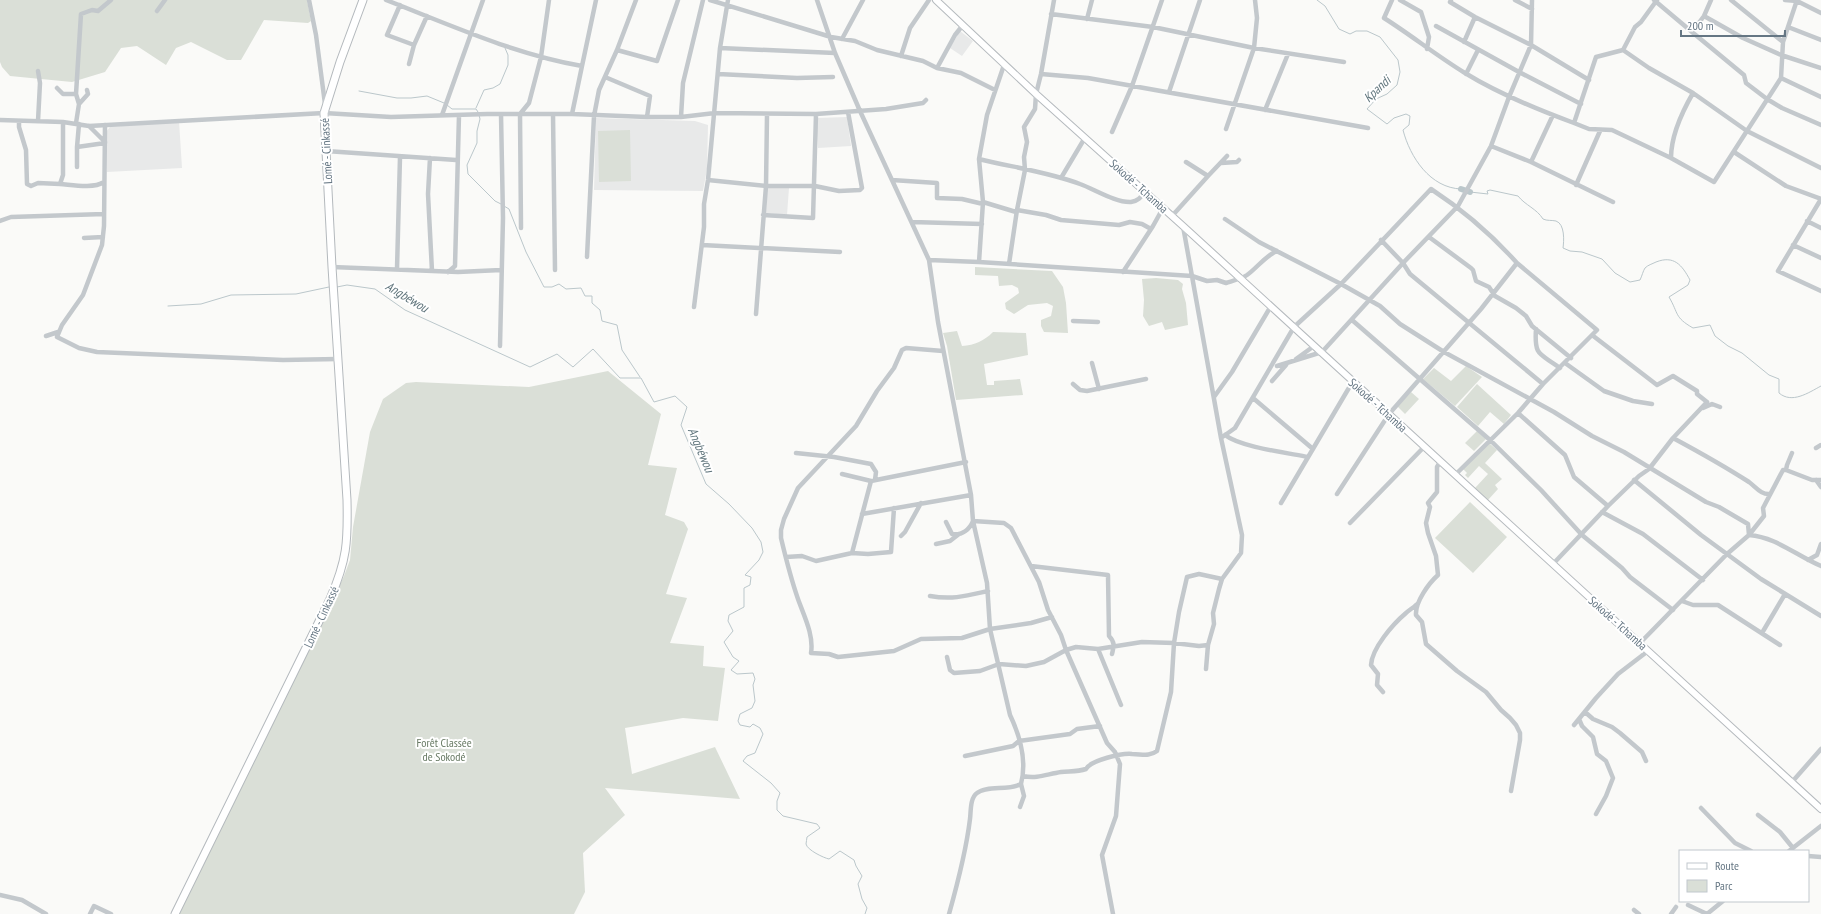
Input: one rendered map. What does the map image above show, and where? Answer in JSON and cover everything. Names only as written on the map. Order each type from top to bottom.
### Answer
[{"type":"highway","name":"Lomé - Cinkassé","points":[[175,914],[310,641],[342,568],[347,546],[348,507],[333,288],[325,109],[363,0]]},
{"type":"main road","name":"Sokodé - Tchamba","points":[[936,0],[1004,65],[1322,352],[1440,462],[1821,808]]},
{"type":"street","points":[[77,167],[76,147],[79,104],[76,94],[82,14],[92,10],[98,11],[111,0]]},
{"type":"street","points":[[157,10],[165,0]]},
{"type":"street","points":[[309,0],[316,35],[325,109]]},
{"type":"street","points":[[386,0],[471,33],[541,57],[582,66]]},
{"type":"street","points":[[442,115],[483,0]]},
{"type":"street","points":[[521,228],[520,114],[529,103],[541,57],[548,0]]},
{"type":"street","points":[[572,114],[596,0]]},
{"type":"street","points":[[587,257],[594,116],[599,90],[617,50],[636,0]]},
{"type":"street","points":[[617,50],[657,61],[678,0]]},
{"type":"street","points":[[682,117],[683,84],[703,0]]},
{"type":"street","points":[[710,0],[727,3],[831,37],[855,41],[901,56],[923,61],[937,68],[961,73],[995,90]]},
{"type":"street","points":[[817,0],[831,37],[835,53],[860,111],[929,260],[943,351],[966,462],[973,521],[979,550],[983,560],[988,591],[990,629],[1010,715],[1019,741],[1023,776],[1021,784],[1024,796],[1020,807]]},
{"type":"street","points":[[842,39],[863,0]]},
{"type":"street","points":[[901,56],[910,28],[929,0]]},
{"type":"street","points":[[1009,264],[1016,211],[1025,170],[1024,157],[1026,142],[1024,127],[1035,109],[1036,94],[1042,74],[1054,0]]},
{"type":"street","points":[[1087,19],[1092,0]]},
{"type":"street","points":[[1112,132],[1132,86],[1162,0]]},
{"type":"street","points":[[1169,92],[1190,34],[1200,0]]},
{"type":"street","points":[[1226,129],[1254,48],[1257,18],[1255,0]]},
{"type":"street","points":[[1392,0],[1384,18],[1427,49],[1466,74],[1509,97],[1589,129],[1600,131],[1612,130],[1671,158],[1714,182],[1781,78],[1781,56],[1783,42],[1797,0]]},
{"type":"street","points":[[1400,0],[1420,12],[1430,37],[1427,49]]},
{"type":"street","points":[[1451,0],[1450,2],[1475,17],[1531,45],[1589,80]]},
{"type":"street","points":[[1515,0],[1532,9]]},
{"type":"street","points":[[1275,364],[1288,363],[1322,352],[1463,199],[1491,146],[1509,97],[1531,45],[1532,0]]},
{"type":"street","points":[[1692,32],[1704,16],[1712,0]]},
{"type":"street","points":[[1731,0],[1783,42]]},
{"type":"street","points":[[1785,0],[1797,0],[1821,13]]},
{"type":"street","points":[[1574,123],[1596,57],[1623,50],[1635,27],[1641,22],[1656,1],[1744,75],[1746,83],[1767,99],[1782,108],[1821,125]]},
{"type":"street","points":[[694,307],[704,227],[704,204],[715,113],[720,48],[727,3]]},
{"type":"street","points":[[400,5],[387,35],[414,45]]},
{"type":"street","points":[[1051,14],[1153,27],[1254,48],[1288,54],[1320,57],[1344,62]]},
{"type":"street","points":[[409,64],[414,45],[428,16]]},
{"type":"street","points":[[1704,16],[1743,38],[1781,56],[1821,68]]},
{"type":"street","points":[[1464,42],[1475,17]]},
{"type":"street","points":[[937,68],[955,35],[963,25]]},
{"type":"street","points":[[1436,26],[1580,104]]},
{"type":"street","points":[[1788,27],[1821,40]]},
{"type":"street","points":[[720,48],[835,53]]},
{"type":"street","points":[[1466,74],[1478,50]]},
{"type":"street","points":[[1623,50],[1649,68],[1693,93],[1747,131],[1821,168]]},
{"type":"street","points":[[1265,110],[1288,54]]},
{"type":"street","points":[[979,262],[983,203],[979,159],[987,115],[1004,65]]},
{"type":"street","points":[[38,71],[40,83],[38,121]]},
{"type":"street","points":[[718,74],[797,78],[833,77]]},
{"type":"street","points":[[1042,74],[1088,78],[1368,128]]},
{"type":"street","points":[[605,77],[650,96],[647,117]]},
{"type":"street","points":[[1781,78],[1821,97]]},
{"type":"street","points":[[56,88],[63,94],[76,94]]},
{"type":"street","points":[[79,104],[88,94],[87,90]]},
{"type":"street","points":[[1671,158],[1671,148],[1679,121],[1693,93]]},
{"type":"street","points":[[0,120],[63,122],[89,126],[325,109],[391,116],[458,114],[572,114],[594,116],[682,117],[715,113],[767,115],[848,112],[923,103],[926,100]]},
{"type":"street","points":[[708,180],[766,186],[815,186],[839,191],[860,190],[862,188],[848,112]]},
{"type":"street","points":[[458,114],[455,266],[458,272]]},
{"type":"street","points":[[500,346],[503,218],[501,114]]},
{"type":"street","points":[[553,114],[555,270]]},
{"type":"street","points":[[763,215],[813,218],[816,114]]},
{"type":"street","points":[[756,314],[766,186],[767,115]]},
{"type":"street","points":[[1531,162],[1553,115]]},
{"type":"street","points":[[19,121],[19,127],[26,150],[28,186],[38,183],[84,186],[98,185],[104,182]]},
{"type":"street","points":[[60,184],[62,175],[63,122]]},
{"type":"street","points":[[105,125],[103,237],[83,295],[56,337],[79,348],[97,352],[283,360],[338,359]]},
{"type":"street","points":[[89,126],[105,143]]},
{"type":"street","points":[[1576,185],[1600,131]]},
{"type":"street","points":[[1061,178],[1083,140]]},
{"type":"street","points":[[76,147],[105,143]]},
{"type":"street","points":[[1491,146],[1531,162],[1613,202]]},
{"type":"street","points":[[326,151],[456,160]]},
{"type":"street","points":[[1734,152],[1786,186],[1821,199],[1778,271],[1821,291]]},
{"type":"street","points":[[1172,216],[1226,156]]},
{"type":"street","points":[[397,269],[400,157]]},
{"type":"street","points":[[430,158],[428,194],[432,271]]},
{"type":"street","points":[[979,159],[1061,178],[1122,201],[1131,202],[1139,200],[1145,192]]},
{"type":"street","points":[[1220,163],[1237,162],[1239,160]]},
{"type":"street","points":[[1186,162],[1208,176]]},
{"type":"street","points":[[892,180],[937,183],[937,198],[962,199],[1016,211],[1046,215],[1061,220],[1119,225],[1130,222],[1142,224],[1151,229]]},
{"type":"street","points":[[1223,437],[1235,428],[1275,364],[1294,327],[1341,284],[1381,240],[1431,189],[1458,206],[1500,244],[1517,263],[1597,330],[1571,358],[1543,384],[1518,413],[1455,475]]},
{"type":"street","points":[[1123,272],[1163,208]]},
{"type":"street","points":[[0,221],[11,217],[104,214]]},
{"type":"street","points":[[1225,219],[1259,242],[1341,284],[1380,306],[1400,324],[1444,352],[1565,418],[1592,436],[1624,452],[1649,469],[1706,502],[1738,517],[1748,524],[1750,535]]},
{"type":"street","points":[[1807,221],[1821,228]]},
{"type":"street","points":[[912,222],[982,224]]},
{"type":"street","points":[[1183,226],[1214,397],[1242,535],[1241,553],[1222,579],[1208,645],[1206,669]]},
{"type":"street","points":[[84,238],[103,237]]},
{"type":"street","points":[[1429,237],[1471,268],[1476,281],[1489,288],[1492,294],[1516,308],[1526,316],[1536,329],[1571,358]]},
{"type":"street","points":[[1381,240],[1403,263],[1410,274],[1543,384]]},
{"type":"street","points":[[702,245],[840,252]]},
{"type":"street","points":[[1793,245],[1821,258]]},
{"type":"street","points":[[929,260],[1192,276],[1207,281],[1218,280],[1226,283],[1247,275],[1272,253],[1277,251]]},
{"type":"street","points":[[1337,494],[1389,414],[1444,352],[1517,263]]},
{"type":"street","points":[[448,272],[455,266]]},
{"type":"street","points":[[332,267],[448,272],[501,270]]},
{"type":"street","points":[[1214,397],[1232,372],[1271,306]]},
{"type":"street","points":[[1352,320],[1490,440],[1541,490],[1582,535],[1622,568],[1630,578],[1673,610]]},
{"type":"street","points":[[1073,321],[1098,322]]},
{"type":"street","points":[[1536,329],[1534,340],[1536,350],[1541,356],[1560,368]]},
{"type":"street","points":[[46,336],[58,332]]},
{"type":"street","points":[[1553,564],[1634,480],[1649,469],[1673,438],[1707,402],[1697,394],[1697,391],[1673,376],[1657,386],[1592,335]]},
{"type":"street","points":[[1272,381],[1288,363],[1314,346]]},
{"type":"street","points":[[943,351],[906,348],[902,350],[894,368],[877,391],[856,426],[801,484],[791,501],[781,530],[781,538],[798,599],[805,616],[812,645],[811,653],[829,654],[838,657],[894,651],[921,639],[962,638],[990,629],[1031,623],[1052,617]]},
{"type":"street","points":[[1092,363],[1099,389]]},
{"type":"street","points":[[1565,363],[1604,391],[1633,401],[1652,404]]},
{"type":"street","points":[[1275,364],[1279,372]]},
{"type":"street","points":[[1073,384],[1080,390],[1099,389],[1146,379]]},
{"type":"street","points":[[1281,503],[1353,381]]},
{"type":"street","points":[[1253,398],[1313,450]]},
{"type":"street","points":[[1700,409],[1712,404],[1720,407]]},
{"type":"street","points":[[1518,413],[1565,455],[1574,477],[1608,506]]},
{"type":"street","points":[[1223,437],[1275,452],[1308,457]]},
{"type":"street","points":[[1673,438],[1714,459],[1768,495]]},
{"type":"street","points":[[1816,448],[1821,445]]},
{"type":"street","points":[[1350,523],[1424,447]]},
{"type":"street","points":[[796,453],[871,464],[876,472],[862,514],[852,553]]},
{"type":"street","points":[[1640,643],[1727,554],[1750,535],[1764,516],[1763,508],[1768,495],[1783,470],[1786,470],[1792,453]]},
{"type":"street","points":[[842,474],[873,480],[966,462]]},
{"type":"street","points":[[1383,692],[1378,685],[1378,674],[1371,665],[1376,647],[1393,625],[1417,604],[1424,595],[1425,588],[1438,575],[1436,556],[1426,523],[1430,507],[1428,503],[1437,492],[1437,468],[1440,462]]},
{"type":"street","points":[[1786,470],[1812,480],[1819,480],[1821,487]]},
{"type":"street","points":[[1634,480],[1761,579],[1821,616]]},
{"type":"street","points":[[862,514],[971,495]]},
{"type":"street","points":[[901,536],[905,532],[921,503]]},
{"type":"street","points":[[786,557],[802,556],[816,561],[852,553],[868,554],[891,552],[894,508]]},
{"type":"street","points":[[1602,512],[1643,534],[1703,580]]},
{"type":"street","points":[[936,544],[950,541],[969,529],[973,521]]},
{"type":"street","points":[[973,521],[997,522],[1006,524],[1011,528],[1031,566],[1107,743],[1117,756],[1120,764],[1116,816],[1102,855],[1113,914]]},
{"type":"street","points":[[946,522],[952,534],[959,534]]},
{"type":"street","points":[[1750,535],[1764,538],[1795,551],[1808,560],[1821,566]]},
{"type":"street","points":[[1808,560],[1817,555],[1821,544]]},
{"type":"street","points":[[1031,566],[1108,574],[1109,636],[1113,640],[1114,647],[1112,654]]},
{"type":"street","points":[[1023,776],[1050,776],[1059,772],[1080,772],[1092,763],[1117,756],[1152,754],[1157,751],[1171,692],[1174,643],[1187,577],[1199,574],[1222,579]]},
{"type":"street","points":[[930,596],[944,599],[956,598],[988,591]]},
{"type":"street","points":[[1762,633],[1785,594]]},
{"type":"street","points":[[1682,601],[1693,605],[1718,605],[1780,645]]},
{"type":"street","points":[[1417,604],[1416,615],[1422,622],[1426,644],[1457,672],[1486,692],[1516,725],[1520,733],[1520,740],[1511,791]]},
{"type":"street","points":[[989,617],[993,624],[1011,626]]},
{"type":"street","points":[[947,656],[950,670],[954,673],[980,672],[999,664],[1026,666],[1044,662],[1066,650],[1076,647],[1098,649],[1142,642],[1174,643],[1199,646],[1208,645]]},
{"type":"street","points":[[1098,649],[1121,705]]},
{"type":"street","points":[[1574,725],[1618,674],[1648,651]]},
{"type":"street","points":[[1584,712],[1593,719],[1612,727],[1642,752],[1646,761]]},
{"type":"street","points":[[1579,719],[1582,726],[1593,737],[1597,754],[1606,762],[1613,778],[1608,792],[1596,814]]},
{"type":"street","points":[[965,756],[1006,748],[1013,746],[1019,741],[1070,734],[1077,729],[1100,726]]},
{"type":"street","points":[[1792,782],[1820,752]]},
{"type":"street","points":[[948,914],[967,846],[974,795],[982,790],[1013,788],[1021,784]]},
{"type":"street","points":[[1701,808],[1735,843],[1749,850]]},
{"type":"street","points":[[1758,815],[1780,832],[1791,849],[1821,826]]},
{"type":"street","points":[[1809,856],[1821,857]]},
{"type":"street","points":[[0,895],[22,900],[46,914]]},
{"type":"street","points":[[1688,905],[1707,914],[1722,902]]},
{"type":"street","points":[[90,914],[94,906],[111,914]]},
{"type":"street","points":[[1671,914],[1676,907]]},
{"type":"street","points":[[1634,910],[1639,914]]},
{"type":"shaded area","points":[[960,31],[973,41],[962,56],[950,48]]},
{"type":"shaded area","points":[[847,117],[851,146],[818,148],[816,118]]},
{"type":"shaded area","points":[[596,118],[695,121],[708,125],[707,169],[703,191],[594,190]]},
{"type":"shaded area","points":[[179,121],[182,168],[107,172],[106,132],[110,127]]},
{"type":"shaded area","points":[[767,188],[789,188],[787,215],[766,213]]},
{"type":"green space","points":[[0,0],[307,0],[311,21],[308,23],[264,20],[241,60],[227,60],[191,42],[176,48],[166,65],[137,46],[121,48],[105,72],[72,82],[10,76],[2,67],[0,62]]},
{"type":"green space","points":[[630,130],[631,181],[599,182],[598,131]]},
{"type":"green space","points":[[975,267],[1052,271],[1063,287],[1066,303],[1068,333],[1044,332],[1041,326],[1041,320],[1051,316],[1053,306],[1047,303],[1028,305],[1014,314],[1006,309],[1005,303],[1019,293],[1018,288],[1012,285],[999,286],[998,276],[975,275]]},
{"type":"green space","points":[[1156,278],[1178,280],[1183,284],[1182,289],[1186,303],[1188,325],[1165,330],[1162,322],[1149,326],[1143,316],[1144,300],[1142,279]]},
{"type":"green space","points":[[957,331],[962,346],[979,342],[993,332],[1026,333],[1028,355],[984,364],[987,385],[994,385],[994,381],[1020,379],[1023,395],[956,400],[947,346],[943,333]]},
{"type":"green space","points":[[1466,366],[1482,377],[1455,406],[1423,379],[1434,368],[1451,381]]},
{"type":"green space","name":"Forêt Classée de Sokodé","points":[[608,371],[661,414],[648,465],[677,468],[665,515],[684,522],[688,529],[666,594],[687,598],[670,643],[704,646],[703,666],[725,668],[718,721],[683,718],[625,728],[632,774],[715,747],[740,799],[605,788],[625,815],[583,853],[585,892],[574,914],[179,914],[344,576],[350,560],[353,527],[370,432],[383,399],[406,383],[416,382],[529,387]]},
{"type":"green space","points":[[1477,384],[1511,415],[1504,424],[1490,412],[1478,426],[1457,407]]},
{"type":"green space","points":[[1411,392],[1419,399],[1405,414],[1397,406]]},
{"type":"green space","points":[[1477,431],[1486,439],[1474,451],[1465,443]]},
{"type":"green space","points":[[1489,443],[1497,450],[1485,463],[1502,479],[1495,485],[1498,489],[1488,500],[1475,488],[1488,474],[1479,466],[1468,478],[1465,475],[1467,473],[1463,469]]},
{"type":"green space","points":[[1470,502],[1507,537],[1473,573],[1435,538]]},
{"type":"waterway","name":"Kpandi","points":[[1317,0],[1325,6],[1339,29],[1350,34],[1356,31],[1367,31],[1380,37],[1398,60],[1400,72],[1397,85],[1387,94],[1376,99],[1367,109],[1387,124],[1394,118],[1406,114],[1410,116],[1409,125],[1403,130],[1406,140],[1416,160],[1431,177],[1440,183],[1461,189]]},
{"type":"waterway","points":[[476,108],[484,90],[493,88],[500,84],[508,65],[508,55],[505,48]]},
{"type":"waterway","points":[[359,91],[397,98],[427,96],[444,103]]},
{"type":"waterway","points":[[447,105],[452,109],[476,109],[478,112]]},
{"type":"waterway","points":[[479,115],[480,119],[477,131],[477,143],[467,165],[468,174],[495,201],[501,204]]},
{"type":"waterway","points":[[1461,189],[1470,192]]},
{"type":"waterway","points":[[1470,192],[1488,194],[1487,191],[1490,190],[1518,196],[1538,212],[1543,219],[1556,221],[1559,223],[1563,233],[1563,248],[1570,251],[1582,252],[1602,259],[1615,273],[1630,282],[1640,280],[1645,268],[1656,262],[1668,260],[1677,263],[1684,270],[1690,280],[1688,285],[1669,297],[1678,315],[1683,321],[1693,328],[1710,325],[1715,336],[1728,346],[1742,353],[1769,375],[1779,379],[1779,393],[1784,396],[1789,398],[1800,396],[1821,386]]},
{"type":"waterway","points":[[504,206],[509,209],[526,252],[544,287],[552,287],[559,284],[566,289],[581,288],[585,296],[592,296],[592,303],[600,310],[602,321],[617,325],[622,350],[640,377]]},
{"type":"waterway","name":"Angbéwou","points":[[337,287],[347,285],[375,289],[405,310],[530,367],[557,354],[573,367],[593,349],[620,378],[641,378],[654,402],[675,396],[687,407],[681,425],[706,484],[729,504],[752,528],[761,542],[763,552],[759,560],[745,575],[751,577],[750,585],[744,588],[744,607],[729,615],[728,621],[733,631],[724,642],[733,657],[739,661],[731,670],[737,674],[753,673],[755,679],[753,685],[755,701],[752,708],[740,714],[738,721],[740,725],[750,727],[753,724],[760,728],[763,734],[755,753],[747,756],[743,761],[771,783],[780,793],[777,801],[777,810],[783,816],[817,824],[820,828],[807,837],[806,844],[809,849],[829,859],[840,851],[854,860],[862,876],[858,884],[862,899],[867,908],[865,914]]},
{"type":"waterway","name":"Angbéwou","points":[[168,306],[201,304],[231,295],[296,294],[329,287]]}]
